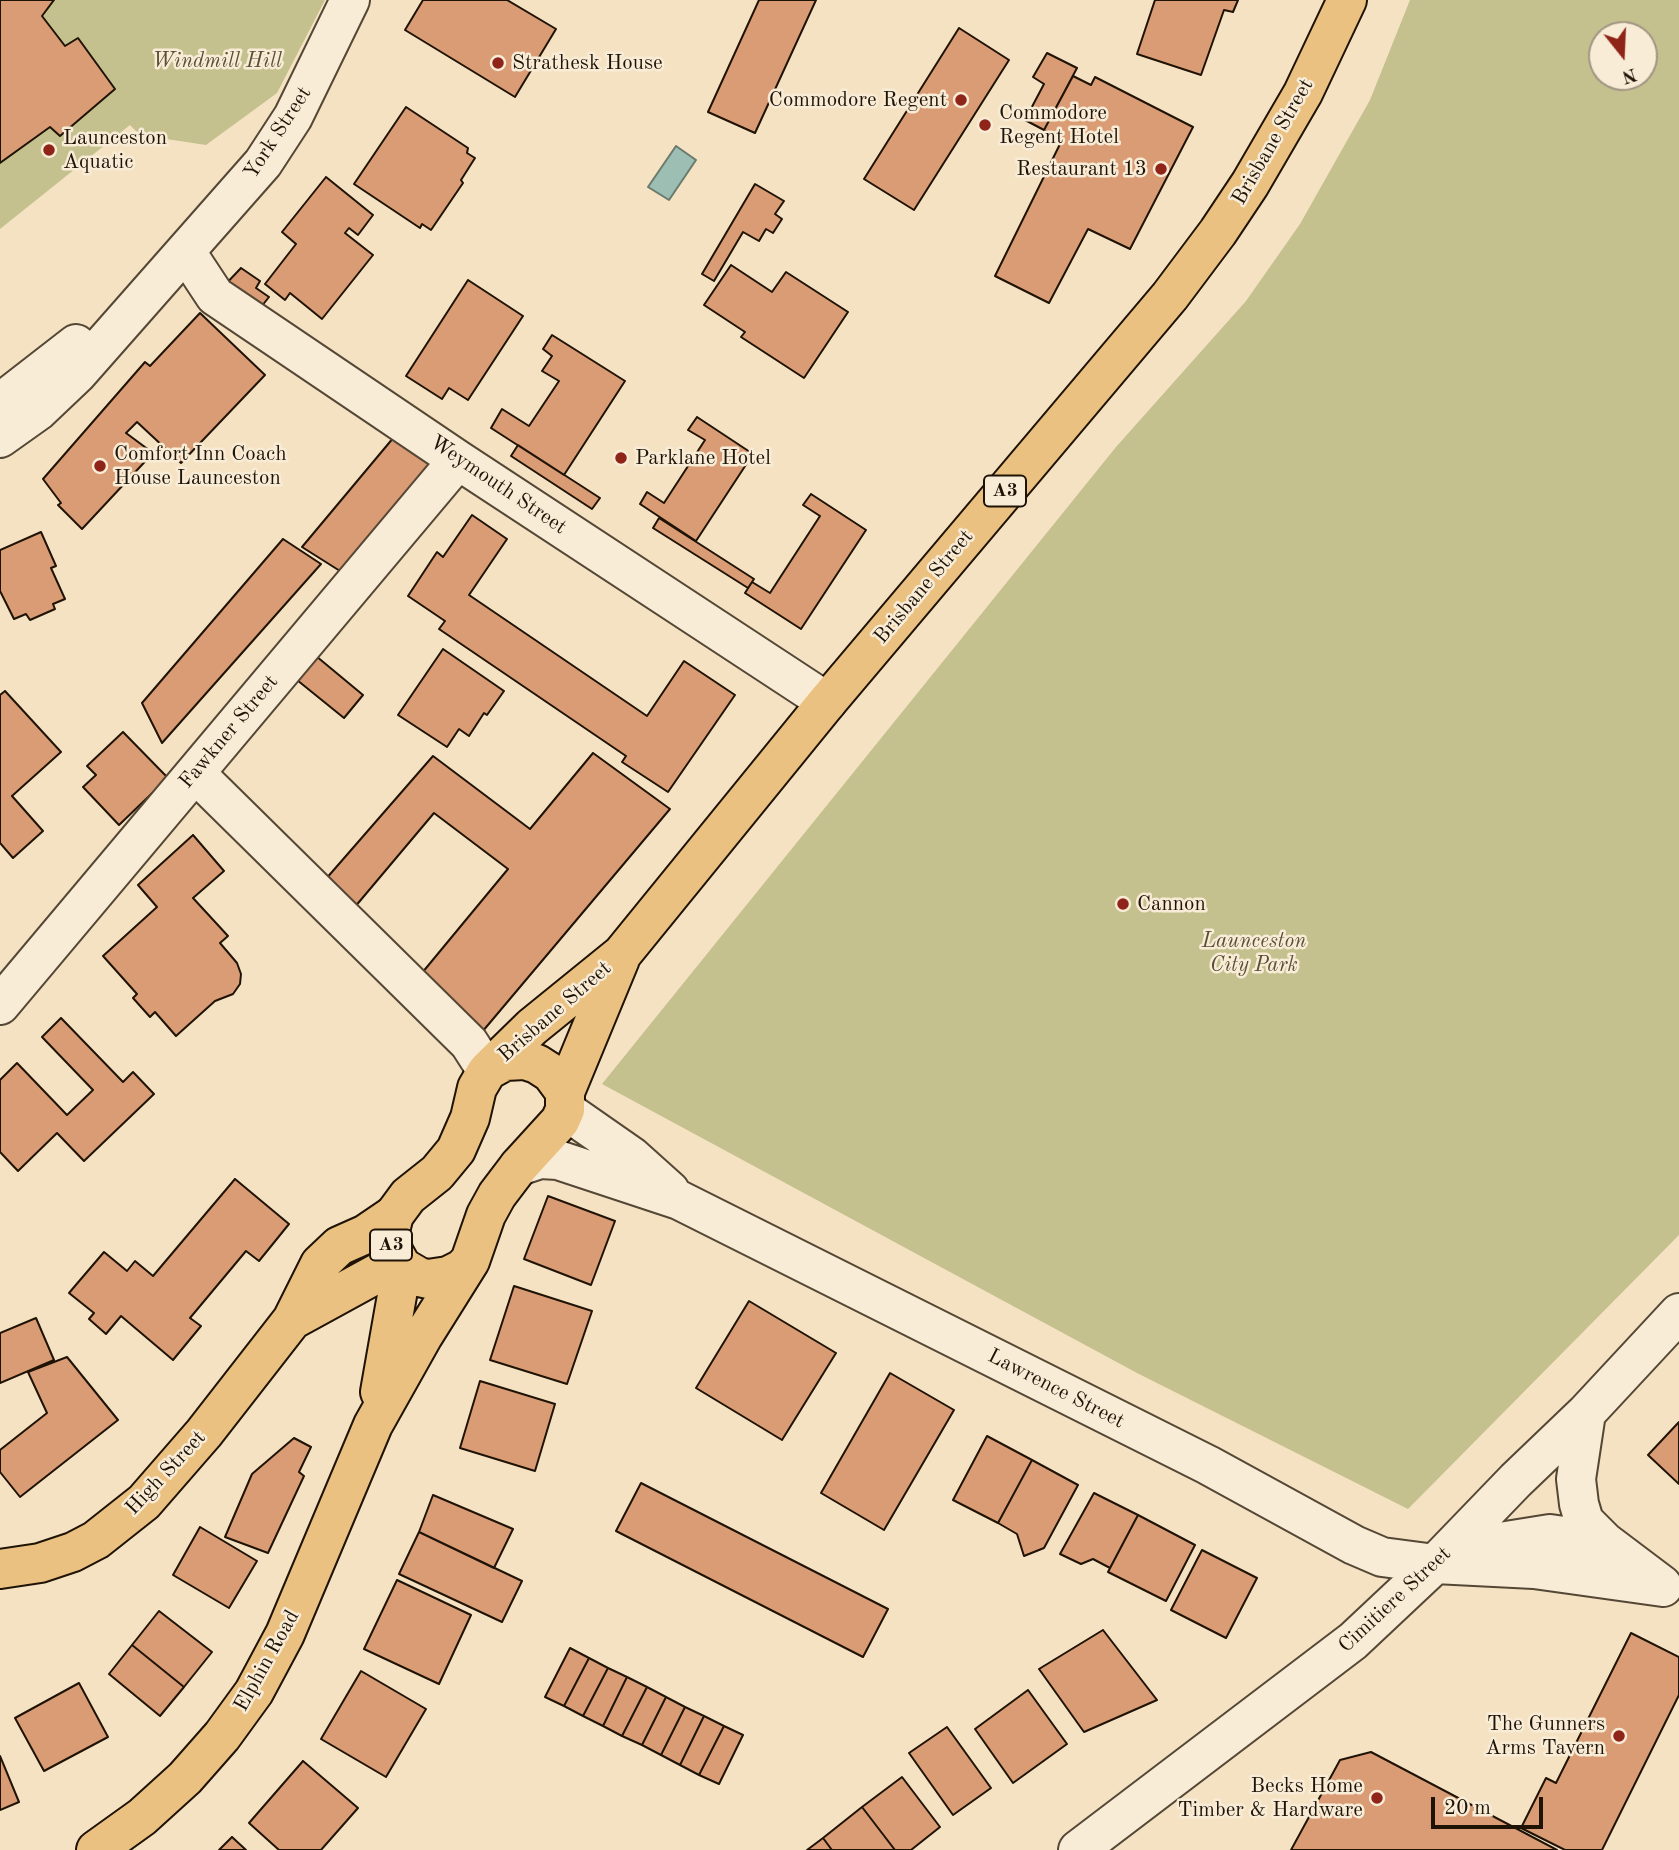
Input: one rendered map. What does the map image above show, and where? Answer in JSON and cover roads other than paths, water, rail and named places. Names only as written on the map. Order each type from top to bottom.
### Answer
[{"type":"main road","name":"Brisbane Street","points":[[488,1071],[532,1027],[622,954],[827,702],[1156,313],[1219,232],[1250,184],[1303,93],[1347,0]]},
{"type":"main road","name":"Brisbane Street","points":[[565,1101],[622,954]]},
{"type":"main road","points":[[488,1071],[505,1061],[525,1060],[537,1064],[551,1073],[565,1101]]},
{"type":"main road","name":"A3","points":[[488,1071],[477,1087],[470,1118],[456,1150],[437,1173],[408,1196],[394,1215],[389,1235],[400,1264],[419,1277],[428,1279],[449,1276],[470,1261],[485,1215],[496,1195],[560,1121],[565,1101]]},
{"type":"main road","name":"High Street","points":[[0,1569],[40,1563],[73,1552],[96,1540],[144,1502],[204,1433],[292,1320],[320,1264],[330,1253],[394,1215]]},
{"type":"main road","name":"Elphin Road","points":[[96,1850],[142,1816],[185,1778],[222,1737],[254,1692],[285,1634],[373,1425],[423,1336],[470,1261]]},
{"type":"main road","name":"High Street","points":[[292,1320],[400,1264]]},
{"type":"main road","name":"Elphin Road","points":[[373,1425],[400,1264]]},
{"type":"street","name":"York Street","points":[[0,438],[38,411],[77,374],[263,163],[293,117],[350,0]]},
{"type":"street","name":"York Street","points":[[0,403],[52,365],[186,252]]},
{"type":"street","name":"Weymouth Street","points":[[186,252],[215,296],[458,460],[827,702]]},
{"type":"street","name":"Fawkner Street","points":[[0,1005],[458,460]]},
{"type":"street","points":[[195,773],[469,1044],[488,1071]]},
{"type":"street","name":"Lawrence Street","points":[[565,1101],[679,1200]]},
{"type":"street","name":"Lawrence Street","points":[[519,1166],[540,1159],[558,1160],[679,1200],[1195,1459],[1354,1545],[1382,1557],[1435,1564],[1534,1569],[1671,1591]]},
{"type":"street","name":"Cimitiere Street","points":[[1078,1850],[1353,1641],[1435,1564],[1516,1480],[1586,1413],[1679,1313]]},
{"type":"street","points":[[1586,1413],[1576,1479],[1579,1504],[1584,1521],[1605,1542]]},
{"type":"street","name":"Lawrence Street","points":[[1435,1564],[1500,1542],[1539,1534],[1605,1542],[1671,1591]]},
{"type":"water","points":[[676,146],[696,160],[669,200],[648,187]]},
{"type":"place","name":"Strathesk House","points":[[498,63]]},
{"type":"place","name":"Commodore Regent","points":[[961,100]]},
{"type":"place","name":"Commodore Regent Hotel","points":[[985,125]]},
{"type":"place","name":"Launceston Aquatic","points":[[49,150]]},
{"type":"place","name":"Restaurant 13","points":[[1161,169]]},
{"type":"place","name":"Parklane Hotel","points":[[621,458]]},
{"type":"place","name":"Comfort Inn Coach House Launceston","points":[[100,466]]},
{"type":"place","name":"Cannon","points":[[1123,904]]},
{"type":"place","name":"The Gunners Arms Tavern","points":[[1619,1736]]},
{"type":"place","name":"Becks Home Timber & Hardware","points":[[1377,1798]]},
{"type":"park label","name":"Windmill Hill","points":[[217,61]]},
{"type":"park label","name":"Launceston City Park","points":[[1254,953]]}]
